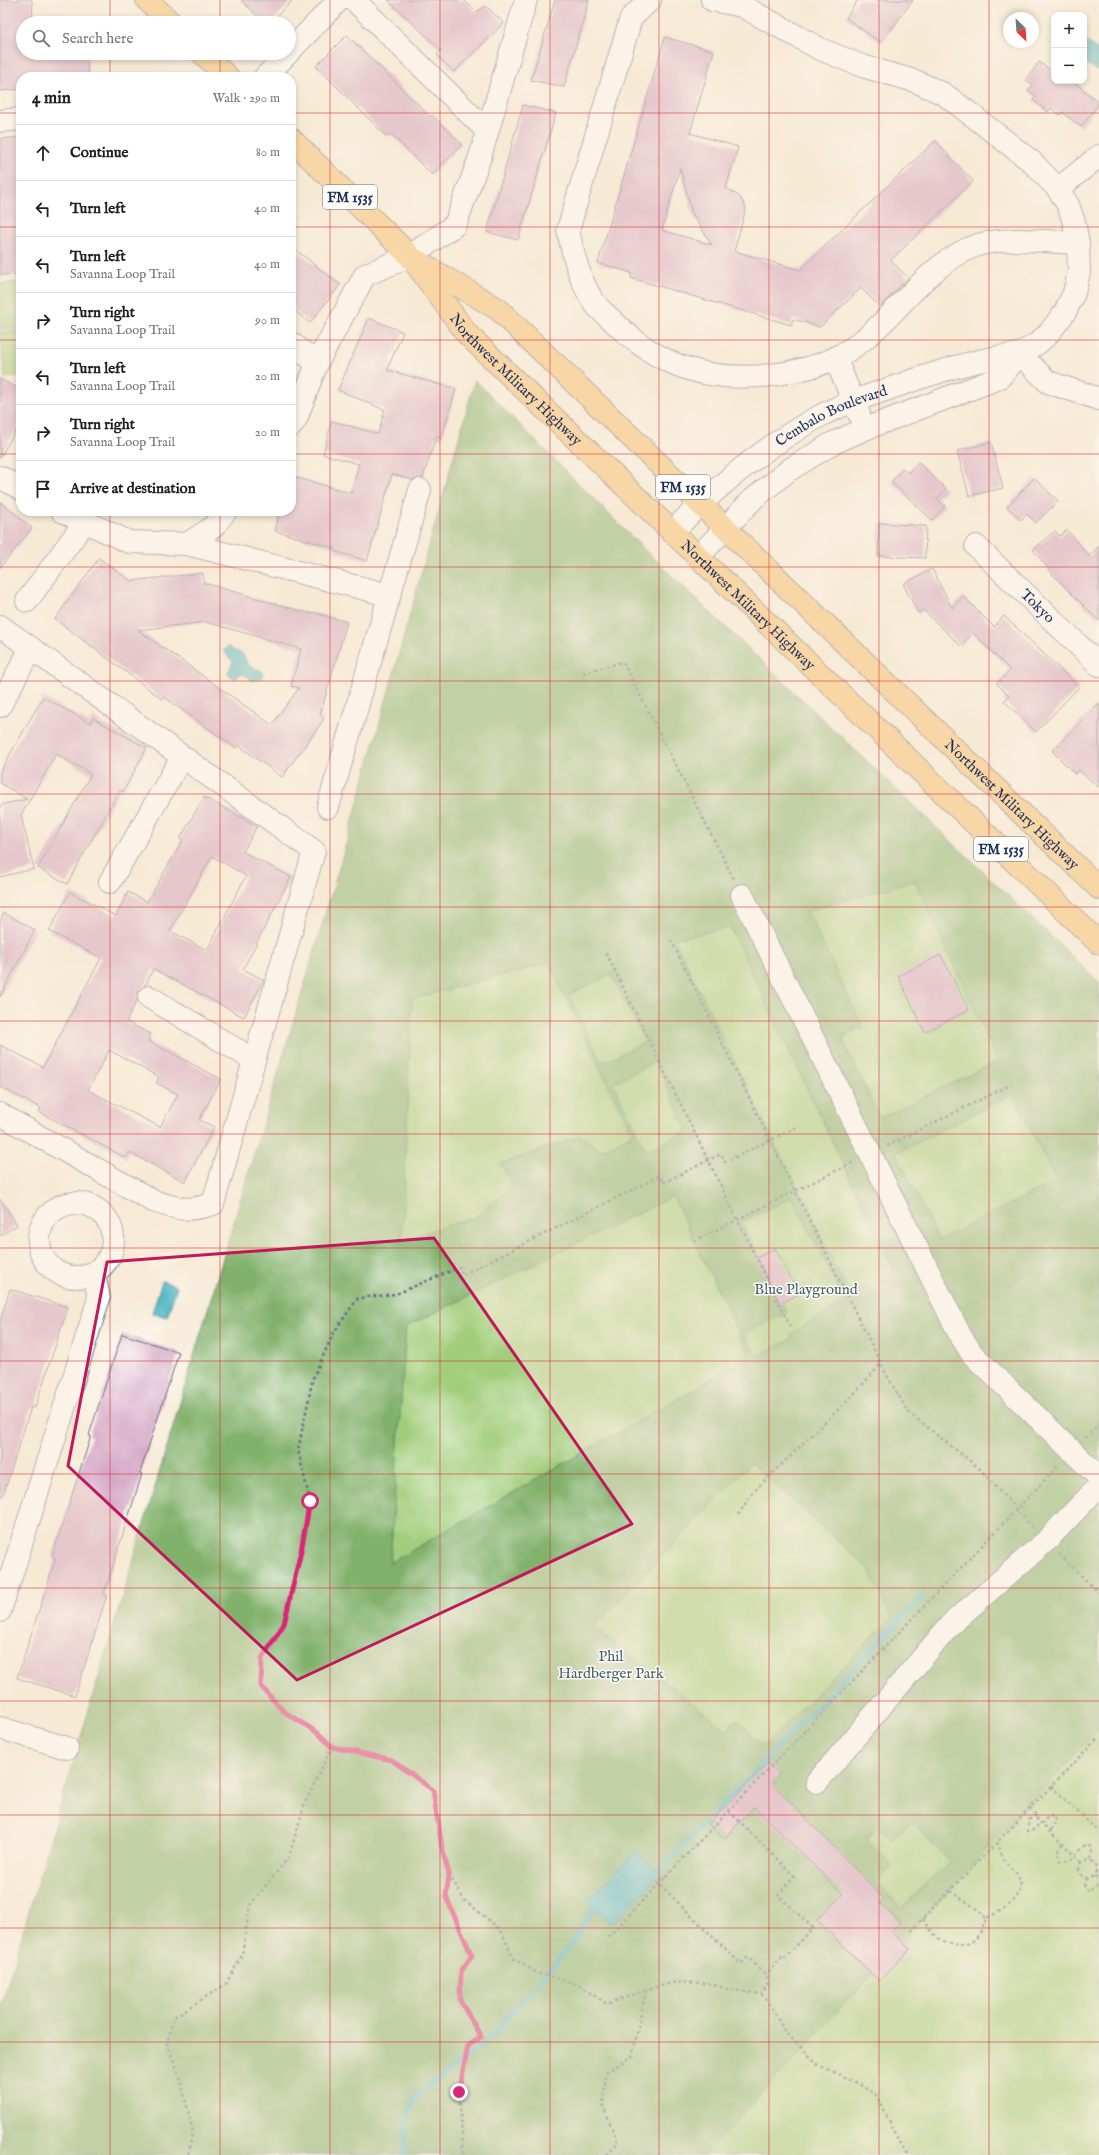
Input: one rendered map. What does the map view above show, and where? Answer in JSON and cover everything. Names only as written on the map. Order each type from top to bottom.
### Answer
[{"type":"main road","points":[[147,0],[164,16]]},
{"type":"main road","points":[[210,60],[223,72]]},
{"type":"main road","name":"Northwest Military Highway","points":[[296,144],[410,256],[467,334],[1099,943]]},
{"type":"main road","name":"Northwest Military Highway","points":[[410,256],[498,309],[1099,888]]},
{"type":"street","points":[[296,46],[339,0]]},
{"type":"street","points":[[354,0],[487,131]]},
{"type":"street","points":[[296,419],[317,363],[365,275],[410,256],[455,225],[487,131],[526,0]]},
{"type":"street","points":[[650,0],[631,18],[568,230],[575,262],[593,302],[624,331],[671,364],[701,374],[744,378],[797,372],[835,358],[863,341],[948,259],[973,246],[1006,240],[1078,243]]},
{"type":"street","name":"Cembalo Boulevard","points":[[698,557],[753,499],[790,470],[833,443],[865,428],[999,378],[1020,354],[1049,333],[1065,312],[1074,293],[1079,272],[1078,243],[1068,205],[1058,190],[1032,162],[944,94],[914,81],[862,66],[820,49],[742,6],[712,0]]},
{"type":"street","points":[[270,72],[282,60]]},
{"type":"street","points":[[0,121],[16,119]]},
{"type":"street","points":[[1058,190],[1099,156]]},
{"type":"street","points":[[296,347],[317,363]]},
{"type":"street","points":[[1020,354],[1048,382],[1099,399]]},
{"type":"street","name":"Cembalo Boulevard","points":[[672,532],[700,503],[777,442],[821,415],[921,378],[993,357],[1020,354]]},
{"type":"street","points":[[835,358],[865,428]]},
{"type":"street","points":[[0,477],[16,486]]},
{"type":"street","points":[[328,807],[420,490]]},
{"type":"street","points":[[71,516],[128,542],[187,544],[389,595]]},
{"type":"street","points":[[187,544],[213,527],[222,516]]},
{"type":"street","points":[[27,601],[84,523]]},
{"type":"street","name":"Tokyo","points":[[976,546],[1099,665]]},
{"type":"street","points":[[0,626],[314,851],[212,1204],[194,1209],[176,1208],[153,1201],[0,1114]]},
{"type":"street","points":[[0,706],[31,648]]},
{"type":"street","points":[[110,882],[182,757]]},
{"type":"street","points":[[742,895],[960,1335],[973,1355],[1073,1450],[1099,1477]]},
{"type":"street","points":[[149,997],[254,1060]]},
{"type":"street","points":[[0,1612],[99,1298],[94,1274]]},
{"type":"street","points":[[818,1782],[951,1624],[1046,1541],[1099,1486]]},
{"type":"street","points":[[0,1728],[67,1748]]},
{"type":"path","points":[[583,673],[623,662],[742,895]]},
{"type":"path","points":[[671,940],[881,1364],[908,1412],[980,1469],[1016,1511],[1099,1593]]},
{"type":"path","points":[[606,953],[791,1328]]},
{"type":"path","points":[[797,1127],[725,1162],[721,1154],[663,1183],[660,1176],[462,1275],[460,1267],[396,1294],[358,1298],[334,1332],[313,1378],[298,1450],[310,1501],[301,1551],[284,1624],[262,1658],[261,1686],[283,1711],[318,1733],[332,1747],[392,1760],[433,1790],[442,1848],[449,1874],[464,1900],[501,1930],[513,1958],[537,1973],[577,1984],[607,2004],[646,1990],[676,1982],[707,1983],[732,1990],[761,1994],[767,1999],[785,2032],[820,2066],[854,2081],[876,2095],[908,2155]]},
{"type":"path","points":[[738,1515],[753,1492],[850,1398],[881,1364]]},
{"type":"path","points":[[608,1937],[1099,1424]]},
{"type":"path","points":[[911,1931],[1099,1737]]},
{"type":"path","points":[[188,2155],[193,2131],[180,2078],[167,2043],[174,2017],[226,1984],[242,1955],[250,1904],[289,1857],[305,1803],[332,1747]]},
{"type":"path","points":[[1052,1786],[1099,1832]]},
{"type":"path","points":[[1030,1808],[1036,1815],[1040,1824],[1082,1862],[1091,1861]]},
{"type":"path","points":[[729,1811],[794,1876],[778,1895],[813,1928],[784,1959],[782,1957],[765,1975]]},
{"type":"path","points":[[1036,1815],[1029,1820],[1026,1826],[1027,1831],[1034,1830],[1049,1816],[1055,1817],[1056,1821],[1050,1832]]},
{"type":"path","points":[[923,1919],[940,1940],[950,1944],[965,1945],[974,1940],[983,1930],[986,1918],[1008,1906],[1016,1897],[1019,1887],[1018,1876],[1002,1856],[1001,1849],[997,1842]]},
{"type":"path","points":[[1062,1843],[1058,1850],[1060,1861],[1071,1859],[1086,1845],[1090,1846],[1092,1852],[1091,1861]]},
{"type":"path","points":[[1091,1861],[1097,1867],[1095,1876]]},
{"type":"path","points":[[1082,1862],[1079,1870],[1081,1875],[1086,1878],[1095,1876]]},
{"type":"path","points":[[449,1874],[446,1897],[472,1956],[461,1971],[460,2000],[481,2037],[468,2046],[459,2092],[463,2149],[466,2155]]},
{"type":"path","points":[[1095,1876],[1099,1880]]},
{"type":"path","points":[[1086,1878],[1084,1884],[1088,1892],[1099,1886]]},
{"type":"path","points":[[660,1884],[741,1964],[748,1958],[765,1975],[768,1984],[761,1994]]},
{"type":"path","points":[[950,1891],[980,1911],[986,1918]]},
{"type":"path","points":[[607,2155],[618,2143],[604,2106],[606,2072],[632,2057],[646,1990]]},
{"type":"highlighted area","points":[[434,1238],[632,1524],[297,1680],[68,1466],[107,1262]]},
{"type":"green space","points":[[16,282],[16,327],[0,329],[0,284]]},
{"type":"green space","points":[[16,330],[16,377],[5,378],[0,332]]},
{"type":"green space","name":"Phil Hardberger Park","points":[[475,380],[653,558],[1099,982],[1099,2155],[0,2155],[0,2009],[348,838]]},
{"type":"green space","name":"Phil Hardberger Park","points":[[475,380],[653,558],[1099,982],[1099,1728],[705,2155],[0,2155],[0,2009],[348,838]],"holes":[[[915,881],[998,1061],[880,1118],[842,1038],[863,1027],[807,911]],[[730,927],[895,1273],[850,1296],[674,939]],[[549,963],[632,1134],[602,1150],[580,1136],[500,1164],[513,1186],[477,1216],[402,1240],[412,999]],[[611,974],[645,1042],[602,1063],[569,995]],[[655,1062],[688,1131],[646,1151],[613,1083]],[[1013,1094],[1056,1181],[939,1240],[896,1153]],[[673,1196],[750,1357],[390,1563],[406,1327]],[[792,1197],[845,1302],[790,1334],[792,1339],[756,1356],[744,1333],[787,1313],[741,1222]],[[751,1463],[869,1569],[892,1618],[764,1746],[736,1719],[727,1730],[594,1627]],[[912,1822],[950,1861],[901,1908],[877,1882],[893,1866],[866,1839],[878,1826],[892,1840]]]},
{"type":"water","points":[[1087,41],[1099,51],[1099,70],[1094,69],[1087,64]]},
{"type":"water","points":[[228,646],[243,654],[248,665],[263,672],[262,678],[252,681],[247,676],[241,674],[236,679],[230,676],[228,672],[233,662],[223,651]]},
{"type":"water","points":[[162,1281],[177,1286],[167,1317],[152,1313]]},
{"type":"water","points":[[636,1851],[661,1875],[612,1924],[587,1901]]},
{"type":"building","points":[[0,0],[32,0],[33,16],[16,16],[16,60],[87,60],[88,72],[16,72],[16,89],[0,91]]},
{"type":"building","points":[[241,0],[293,0],[277,16],[258,16]]},
{"type":"building","points":[[388,0],[464,0],[476,12],[486,6],[504,23],[454,72],[437,55],[441,50]]},
{"type":"building","points":[[555,0],[589,0],[564,87],[531,80]]},
{"type":"building","points":[[858,0],[913,0],[881,43],[846,18]]},
{"type":"building","points":[[347,35],[431,117],[432,115],[462,144],[432,175],[391,134],[387,137],[316,66]]},
{"type":"building","points":[[665,37],[714,51],[690,133],[738,147],[726,188],[740,197],[746,208],[734,251],[800,270],[935,141],[973,181],[891,260],[908,278],[880,307],[861,288],[820,327],[793,319],[791,325],[631,278],[632,273],[598,263]],"holes":[[[680,168],[692,213],[712,245],[662,230]]]},
{"type":"building","points":[[1039,62],[1051,71],[1051,84],[1077,84],[1099,103],[1081,127],[1062,112],[1060,115],[1051,108],[1048,112],[1033,100],[1036,96],[1028,91],[1033,85],[1026,80]]},
{"type":"building","points":[[523,105],[556,113],[518,240],[487,232]]},
{"type":"building","points":[[16,137],[16,274],[0,275],[0,139]]},
{"type":"building","points":[[296,250],[340,285],[310,323],[296,312]]},
{"type":"building","points":[[369,318],[403,332],[387,370],[456,389],[442,438],[436,437],[423,478],[413,480],[392,474],[367,561],[334,551],[335,548],[275,531],[279,516],[296,516],[296,477],[351,493],[359,464],[323,454],[332,421],[378,434],[385,410],[338,390]]},
{"type":"building","points":[[0,379],[16,387],[16,430],[0,458]]},
{"type":"building","points":[[991,442],[1003,488],[969,496],[957,451]]},
{"type":"building","points":[[918,462],[946,489],[937,499],[945,506],[932,520],[891,482],[903,468],[908,473]]},
{"type":"building","points":[[1034,478],[1058,501],[1036,523],[1027,514],[1021,520],[1007,507]]},
{"type":"building","points":[[0,502],[32,528],[0,568]]},
{"type":"building","points":[[879,523],[926,526],[925,558],[878,556]]},
{"type":"building","points":[[1067,530],[1089,556],[1099,546],[1099,621],[1056,578],[1033,550],[1055,531],[1060,536]]},
{"type":"building","points":[[99,558],[131,581],[203,573],[204,583],[311,614],[312,612],[347,622],[320,715],[324,719],[282,777],[238,745],[236,748],[164,697],[162,699],[55,619]],"holes":[[[206,622],[301,649],[291,686],[299,688],[272,725],[138,630]]]},
{"type":"building","points":[[932,569],[952,608],[963,596],[994,627],[1004,616],[1079,687],[1036,732],[1004,701],[1009,696],[997,684],[1010,670],[973,633],[961,646],[923,610],[918,613],[903,584]]},
{"type":"building","points":[[43,697],[90,723],[93,718],[147,748],[123,792],[120,790],[67,884],[38,868],[91,774],[56,754],[21,815],[34,869],[0,877],[0,805],[27,799],[0,783],[0,772]]},
{"type":"building","points":[[1099,703],[1099,787],[1078,770],[1075,774],[1052,751]]},
{"type":"building","points":[[204,797],[257,826],[243,852],[291,877],[243,969],[264,980],[244,1017],[153,969],[145,986],[138,991],[137,1000],[126,1022],[151,1034],[148,1041],[221,1079],[199,1120],[214,1127],[185,1182],[129,1152],[126,1158],[39,1112],[41,1108],[0,1087],[0,1045],[43,1067],[101,958],[49,931],[70,892],[116,916],[128,892],[147,902],[183,840],[180,839]],"holes":[[[212,856],[246,876],[207,950],[170,931]],[[109,1050],[159,1077],[156,1083],[178,1094],[160,1127],[88,1090]]]},
{"type":"building","points":[[4,913],[35,930],[0,997],[0,921]]},
{"type":"building","points":[[941,955],[969,1010],[925,1032],[898,976]]},
{"type":"building","points":[[0,1199],[17,1225],[0,1236]]},
{"type":"building","points":[[775,1248],[799,1294],[780,1304],[757,1258]]},
{"type":"building","points":[[10,1289],[68,1307],[35,1408],[31,1407],[3,1496],[0,1496],[0,1321]]},
{"type":"building","points":[[122,1334],[179,1352],[140,1473],[142,1474],[104,1594],[107,1595],[75,1696],[17,1678],[56,1558],[52,1557],[91,1436],[89,1435]]},
{"type":"building","points":[[768,1763],[780,1774],[772,1783],[884,1899],[880,1903],[900,1922],[891,1931],[910,1949],[879,1981],[817,1920],[843,1894],[754,1807],[724,1839],[708,1824]]},
{"type":"waterway","points":[[652,1875],[658,1872],[923,1596]]},
{"type":"waterway","points":[[404,2155],[406,2125],[414,2098],[482,2046],[570,1946],[594,1907],[600,1904]]},
{"type":"route","points":[[310,1501],[301,1551],[292,1584],[284,1624],[262,1658],[261,1686],[283,1711],[318,1733],[332,1747],[392,1760],[433,1790],[442,1848],[449,1874],[446,1897],[472,1956],[461,1971],[460,2000],[481,2037],[468,2046],[459,2092]]},
{"type":"park label","name":"Blue Playground","points":[[806,1289]]}]
